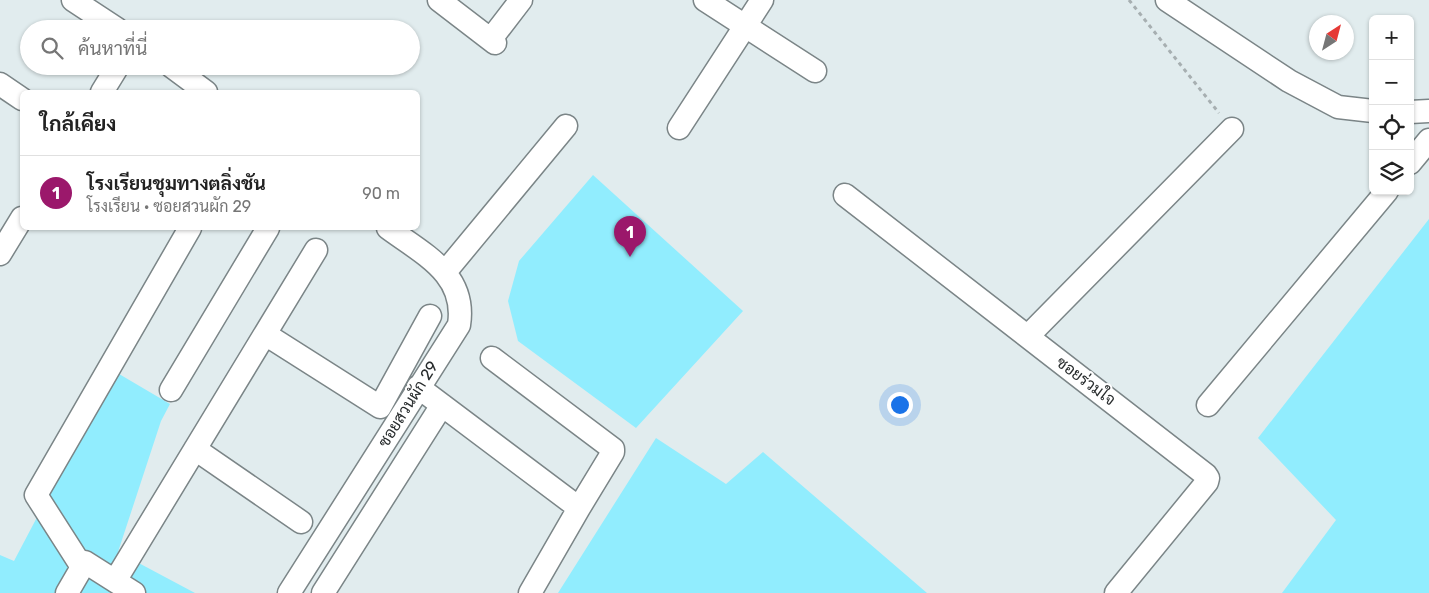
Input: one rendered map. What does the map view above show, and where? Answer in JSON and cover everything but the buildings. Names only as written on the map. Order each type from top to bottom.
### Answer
[{"type":"street","points":[[73,0],[103,20]]},
{"type":"street","points":[[439,0],[493,41],[521,0]]},
{"type":"street","points":[[705,0],[815,71]]},
{"type":"street","points":[[679,128],[762,0]]},
{"type":"street","points":[[1167,0],[1288,81],[1338,107],[1369,111]]},
{"type":"street","points":[[103,90],[112,75]]},
{"type":"street","points":[[183,75],[203,90]]},
{"type":"street","points":[[0,84],[20,98]]},
{"type":"street","points":[[1414,112],[1429,111]]},
{"type":"street","points":[[446,272],[566,126]]},
{"type":"street","points":[[1028,336],[1232,129]]},
{"type":"street","points":[[1414,158],[1429,140]]},
{"type":"street","name":"ซอยร่วมใจ","points":[[845,195],[1124,410],[1208,478],[1116,593]]},
{"type":"street","points":[[1208,405],[1384,195]]},
{"type":"street","points":[[0,254],[20,221]]},
{"type":"street","points":[[82,567],[36,496],[189,230]]},
{"type":"street","points":[[171,390],[267,230]]},
{"type":"street","name":"ซอยสวนผัก 29","points":[[289,593],[459,325],[461,309],[457,291],[446,272],[391,230]]},
{"type":"street","points":[[115,581],[316,250]]},
{"type":"street","points":[[265,334],[380,408],[430,316]]},
{"type":"street","points":[[492,358],[613,449],[530,593]]},
{"type":"street","points":[[418,388],[579,508]]},
{"type":"street","points":[[323,593],[442,405]]},
{"type":"street","points":[[195,449],[301,522]]},
{"type":"street","points":[[67,593],[85,562],[134,593]]},
{"type":"path","points":[[1129,0],[1232,129]]},
{"type":"shaded area","points":[[593,175],[743,311],[636,428],[518,341],[508,301],[519,261]]},
{"type":"shaded area","points":[[1429,219],[1429,593],[1282,593],[1336,520],[1258,438]]},
{"type":"shaded area","points":[[114,371],[170,404],[161,421],[118,552],[195,593],[0,593],[0,555],[14,561]]},
{"type":"shaded area","points":[[656,438],[726,484],[763,452],[927,593],[558,593]]},
{"type":"place","name":"โรงเรียนชุมทางตลิ่งชัน","points":[[630,257]]}]
